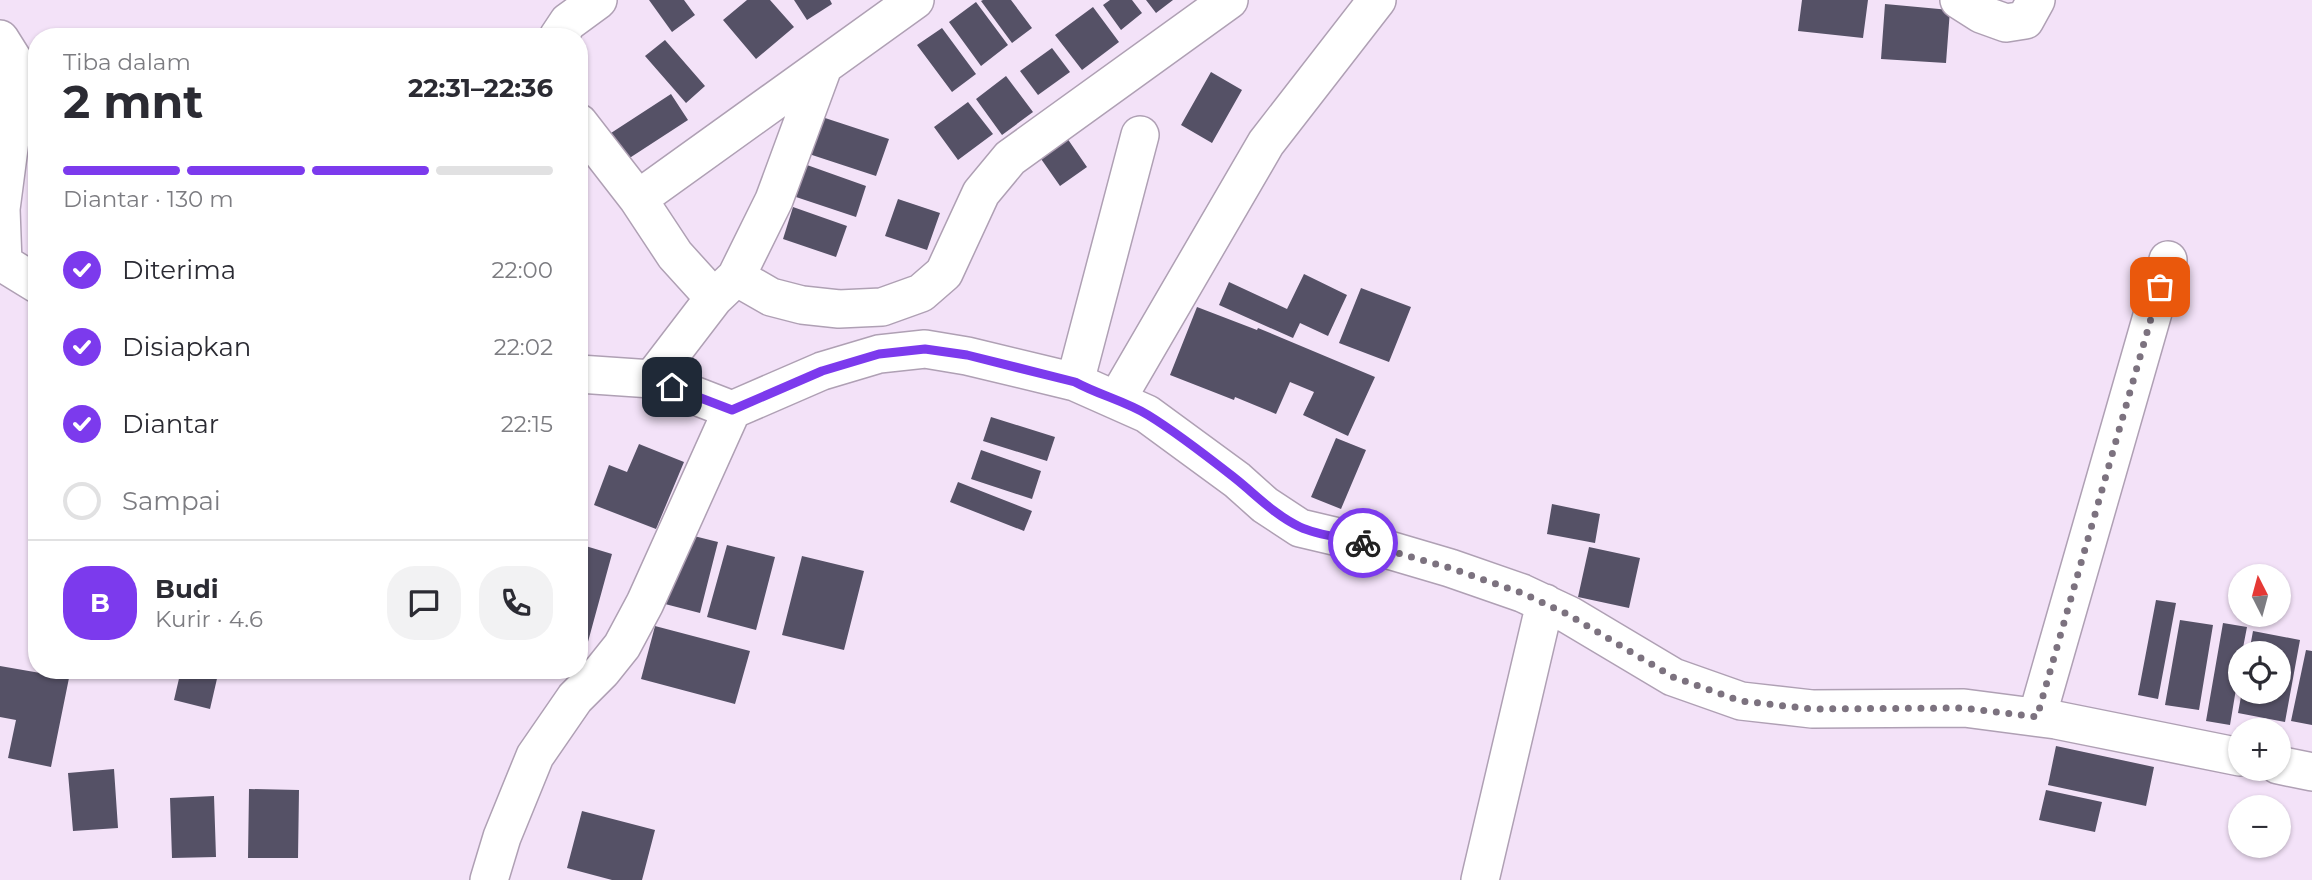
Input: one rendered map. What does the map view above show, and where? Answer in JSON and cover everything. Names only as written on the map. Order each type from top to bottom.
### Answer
[{"type":"street","points":[[564,28],[598,0]]},
{"type":"street","points":[[638,199],[915,0]]},
{"type":"street","points":[[1117,399],[1266,143],[1377,0]]},
{"type":"street","points":[[1959,0],[1981,14],[2006,23],[2025,20],[2036,0]]},
{"type":"street","points":[[588,135],[638,199],[675,255],[725,287],[802,305],[839,309],[882,307],[921,293],[944,273],[981,193],[1010,158],[1226,1]]},
{"type":"street","points":[[0,39],[17,66],[16,102],[1,209],[3,263],[28,278]]},
{"type":"street","points":[[652,379],[725,287],[774,200],[824,67]]},
{"type":"street","points":[[1075,382],[1140,135]]},
{"type":"street","points":[[2037,717],[2168,260]]},
{"type":"street","points":[[489,880],[502,837],[535,756],[575,698],[622,646],[645,603],[732,410],[822,371],[879,354],[925,349],[967,355],[1075,382],[1091,391],[1117,399],[1147,414],[1185,440],[1265,505],[1300,528],[1372,545],[1522,593],[1569,615],[1673,677],[1741,701],[1812,709],[1964,708],[2123,732],[2228,754]]},
{"type":"street","points":[[588,375],[652,379],[732,410]]},
{"type":"street","points":[[1480,880],[1545,603]]},
{"type":"street","points":[[2291,768],[2312,772]]},
{"type":"building","points":[[649,0],[684,0],[695,15],[672,32]]},
{"type":"building","points":[[747,0],[770,0],[794,27],[756,59],[723,20]]},
{"type":"building","points":[[794,0],[830,0],[832,4],[807,20]]},
{"type":"building","points":[[1011,0],[1032,28],[1012,43],[981,1]]},
{"type":"building","points":[[1110,0],[1132,0],[1142,13],[1121,30],[1103,5]]},
{"type":"building","points":[[1146,0],[1173,0],[1156,13]]},
{"type":"building","points":[[1802,0],[1868,0],[1863,38],[1798,31]]},
{"type":"building","points":[[976,2],[1008,45],[981,66],[949,22]]},
{"type":"building","points":[[1885,4],[1950,10],[1946,63],[1881,59]]},
{"type":"building","points":[[1093,7],[1119,42],[1082,70],[1055,35]]},
{"type":"building","points":[[942,28],[976,74],[952,92],[917,45]]},
{"type":"building","points":[[665,40],[705,86],[686,103],[645,56]]},
{"type":"building","points":[[1052,48],[1070,72],[1038,95],[1020,71]]},
{"type":"building","points":[[1211,72],[1242,90],[1212,143],[1181,125]]},
{"type":"building","points":[[1006,76],[1033,112],[1002,135],[976,99]]},
{"type":"building","points":[[671,94],[688,120],[628,159],[611,133]]},
{"type":"building","points":[[968,102],[993,134],[958,160],[934,127]]},
{"type":"building","points":[[822,117],[889,139],[876,176],[809,154]]},
{"type":"building","points":[[1067,138],[1087,167],[1060,186],[1039,156]]},
{"type":"building","points":[[807,165],[866,186],[856,217],[796,197]]},
{"type":"building","points":[[898,199],[940,213],[927,250],[885,236]]},
{"type":"building","points":[[793,207],[847,226],[836,257],[783,239]]},
{"type":"building","points":[[1304,274],[1347,295],[1328,336],[1300,323],[1293,338],[1219,305],[1229,282],[1287,309]]},
{"type":"building","points":[[1361,288],[1411,307],[1389,362],[1339,343]]},
{"type":"building","points":[[1197,307],[1257,330],[1258,328],[1375,377],[1348,436],[1303,415],[1314,392],[1290,382],[1276,414],[1170,375]]},
{"type":"building","points":[[991,417],[1055,437],[1047,461],[983,441]]},
{"type":"building","points":[[1336,438],[1366,450],[1341,509],[1311,497]]},
{"type":"building","points":[[639,444],[684,462],[656,529],[594,505],[609,465],[627,472]]},
{"type":"building","points":[[981,450],[1041,471],[1032,499],[971,479]]},
{"type":"building","points":[[958,482],[1032,511],[1024,531],[950,502]]},
{"type":"building","points":[[1552,504],[1600,514],[1595,543],[1547,534]]},
{"type":"building","points":[[682,533],[718,542],[700,613],[665,604]]},
{"type":"building","points":[[727,545],[775,557],[756,630],[707,617]]},
{"type":"building","points":[[588,547],[612,554],[588,642]]},
{"type":"building","points":[[1589,547],[1640,558],[1629,608],[1578,597]]},
{"type":"building","points":[[802,556],[864,571],[844,650],[782,635]]},
{"type":"building","points":[[2156,600],[2176,603],[2158,699],[2138,695]]},
{"type":"building","points":[[2180,620],[2213,625],[2199,710],[2165,705]]},
{"type":"building","points":[[2223,623],[2228,624],[2228,627],[2247,627],[2244,641],[2228,641],[2228,704],[2234,704],[2231,718],[2228,718],[2228,725],[2206,721]]},
{"type":"building","points":[[655,626],[750,651],[735,704],[641,679]]},
{"type":"building","points":[[2253,631],[2300,640],[2291,689],[2291,641],[2251,641]]},
{"type":"building","points":[[2306,650],[2312,651],[2312,725],[2291,721]]},
{"type":"building","points":[[0,666],[28,671],[28,679],[69,679],[51,767],[8,758],[16,720],[0,717]]},
{"type":"building","points":[[179,679],[217,679],[210,709],[174,700]]},
{"type":"building","points":[[2240,704],[2288,704],[2286,718],[2264,718],[2238,713]]},
{"type":"building","points":[[2056,746],[2154,767],[2146,806],[2048,785]]},
{"type":"building","points":[[114,769],[118,828],[73,831],[68,773]]},
{"type":"building","points":[[249,789],[299,790],[298,858],[248,858]]},
{"type":"building","points":[[2046,790],[2102,802],[2095,832],[2039,820]]},
{"type":"building","points":[[214,796],[216,857],[172,858],[170,798]]},
{"type":"building","points":[[582,811],[655,830],[642,880],[612,880],[567,868]]},
{"type":"way so far","points":[[1363,543],[1450,568],[1522,593],[1569,615],[1673,677],[1741,701],[1812,709],[1964,708],[2037,717],[2160,287]]},
{"type":"route","points":[[672,387],[732,410],[822,371],[879,354],[925,349],[967,355],[1075,382],[1091,391],[1117,399],[1147,414],[1185,440],[1265,505],[1300,528],[1363,543]]}]
